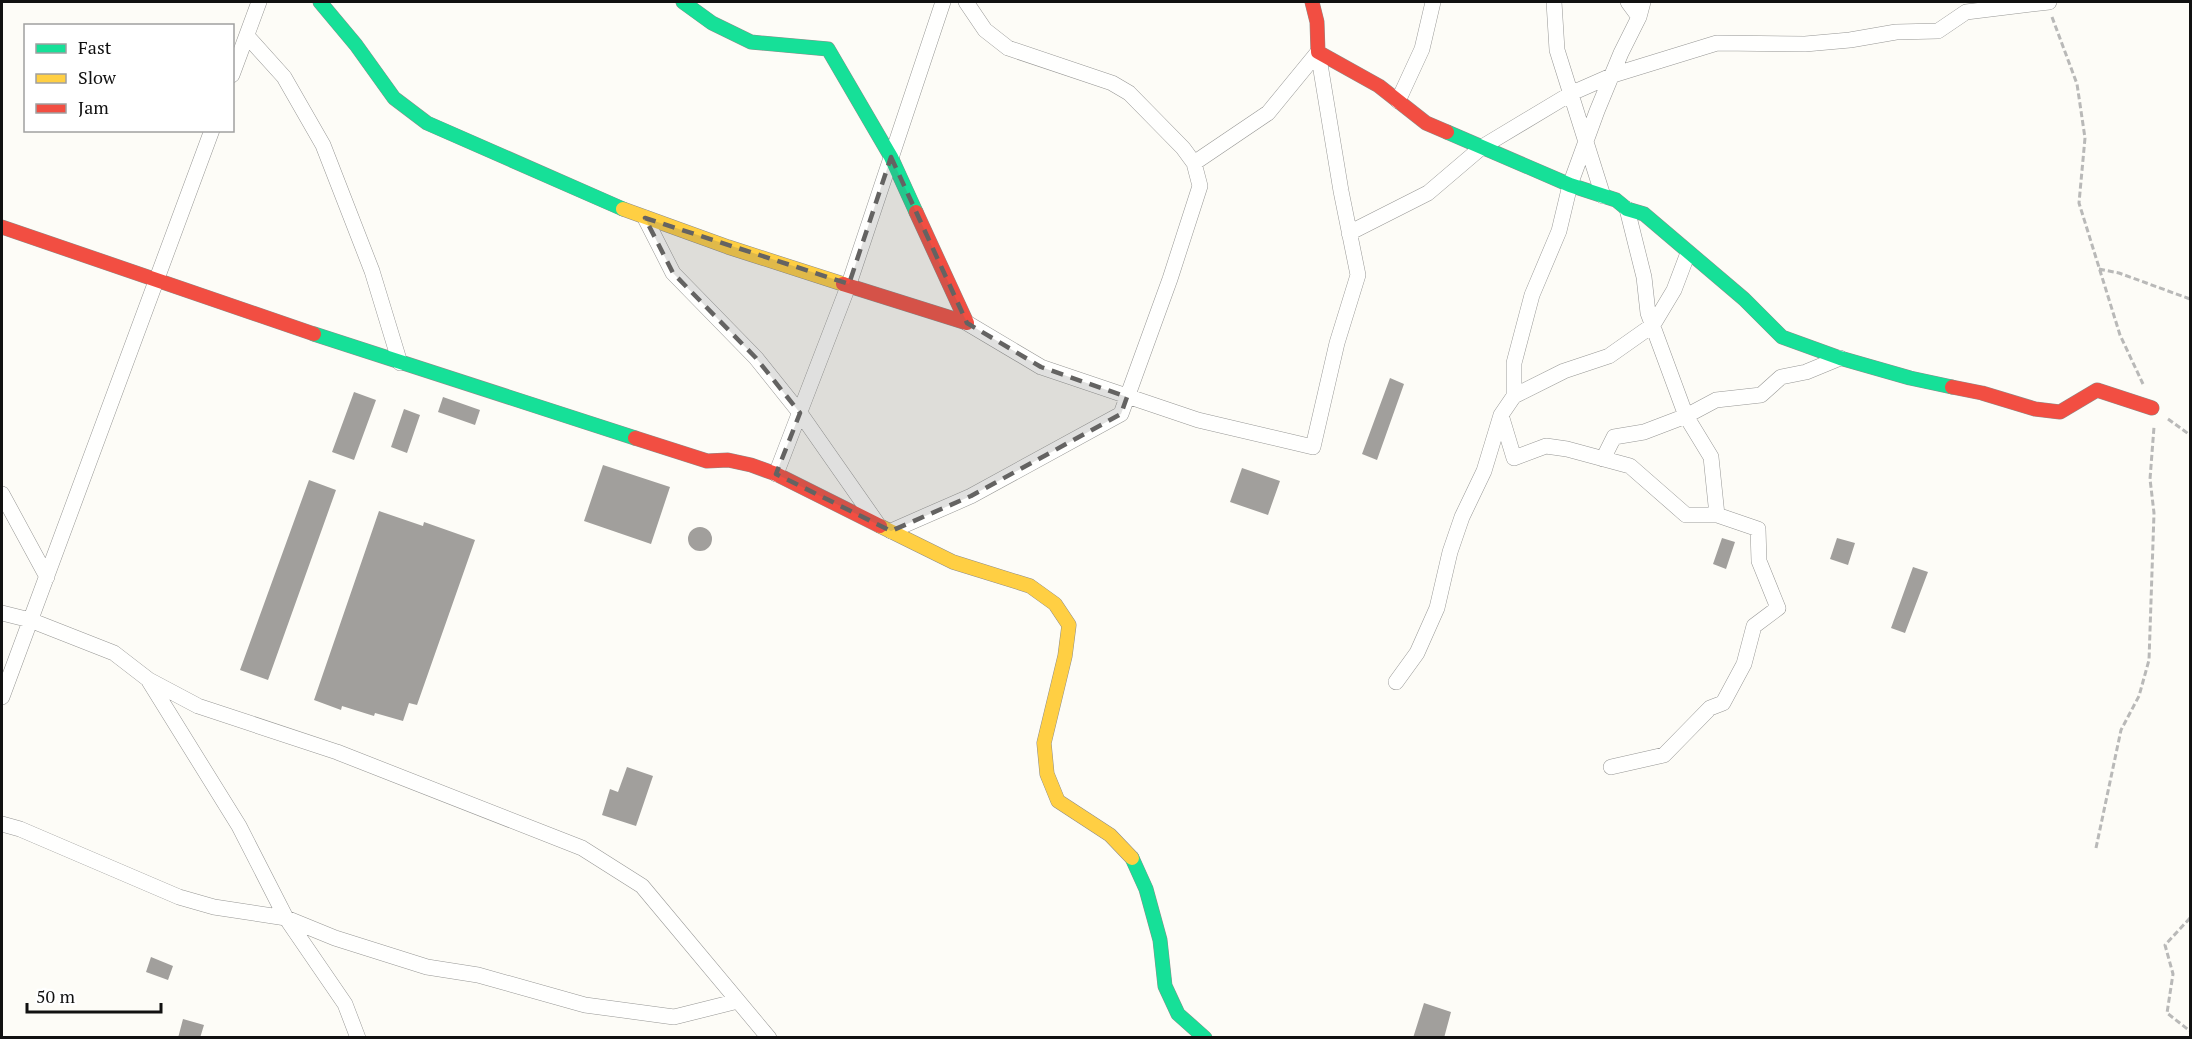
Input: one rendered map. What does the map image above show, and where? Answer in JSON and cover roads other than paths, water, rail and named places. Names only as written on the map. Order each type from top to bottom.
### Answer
[{"type":"street","points":[[234,70],[259,2]]},
{"type":"street","points":[[320,2],[356,45],[394,98],[427,123],[645,218],[728,247],[967,323],[1041,367],[1198,420],[1314,447],[1337,343],[1358,275],[1318,52],[1317,22],[1312,2]]},
{"type":"street","points":[[683,2],[712,23],[751,42],[828,49],[891,157],[967,323]]},
{"type":"street","points":[[776,474],[849,284],[943,2]]},
{"type":"street","points":[[885,528],[971,496],[1121,414],[1170,279],[1200,186],[1194,163],[1129,93],[1112,83],[1008,48],[985,30],[966,2]]},
{"type":"street","points":[[1398,101],[1422,49],[1433,2]]},
{"type":"street","points":[[1554,2],[1557,50],[1603,196]]},
{"type":"street","points":[[1628,2],[1639,17]]},
{"type":"street","points":[[1514,396],[1514,363],[1533,295],[1559,231],[1570,185],[1612,75],[1639,17],[1643,2]]},
{"type":"street","points":[[1349,233],[1428,193],[1482,147],[1572,93],[1612,75],[1717,43],[1804,44],[1850,40],[1896,32],[1938,31],[1966,12],[2047,2]]},
{"type":"street","points":[[247,36],[284,77],[323,145],[372,271],[400,363]]},
{"type":"street","points":[[1194,163],[1268,113],[1318,52]]},
{"type":"street","points":[[1318,52],[1379,86],[1426,123],[1570,185],[1616,200],[1627,208],[1644,214],[1744,299],[1782,337],[1840,358],[1910,378],[1982,393],[2034,409],[2060,412],[2097,390],[2152,408]]},
{"type":"street","points":[[2,697],[211,132]]},
{"type":"street","points":[[1627,208],[1644,278],[1648,313],[1686,416],[1711,457],[1717,515]]},
{"type":"street","points":[[645,218],[673,273],[756,358],[800,413],[885,528]]},
{"type":"street","points":[[2,227],[400,363],[707,461],[728,460],[751,465],[776,474],[953,562],[1030,586],[1055,604],[1069,625],[1065,656],[1044,743],[1047,774],[1058,801],[1110,835],[1135,861],[1146,889],[1160,940],[1165,986],[1178,1014],[1205,1038]]},
{"type":"street","points":[[1396,682],[1417,653],[1437,608],[1450,552],[1462,517],[1484,471],[1501,415],[1514,396],[1564,371],[1609,356],[1653,325],[1674,290],[1688,253]]},
{"type":"street","points":[[1603,459],[1614,437],[1644,432],[1686,416],[1716,400],[1761,395],[1781,377],[1806,372],[1840,358]]},
{"type":"street","points":[[1501,415],[1514,458],[1546,446],[1567,449],[1630,466],[1686,515],[1717,515],[1758,529],[1759,561],[1778,608],[1754,626],[1744,664],[1723,704],[1710,708],[1664,755],[1611,767]]},
{"type":"street","points":[[2,494],[47,577]]},
{"type":"street","points":[[2,612],[30,620],[114,653],[149,680],[198,706],[337,752],[582,848],[642,886],[769,1038]]},
{"type":"street","points":[[149,680],[239,826],[286,918],[345,1004],[358,1038]]},
{"type":"street","points":[[2,824],[20,829],[179,897],[213,908],[286,918],[335,938],[427,967],[478,975],[585,1005],[674,1017],[738,1001]]}]
